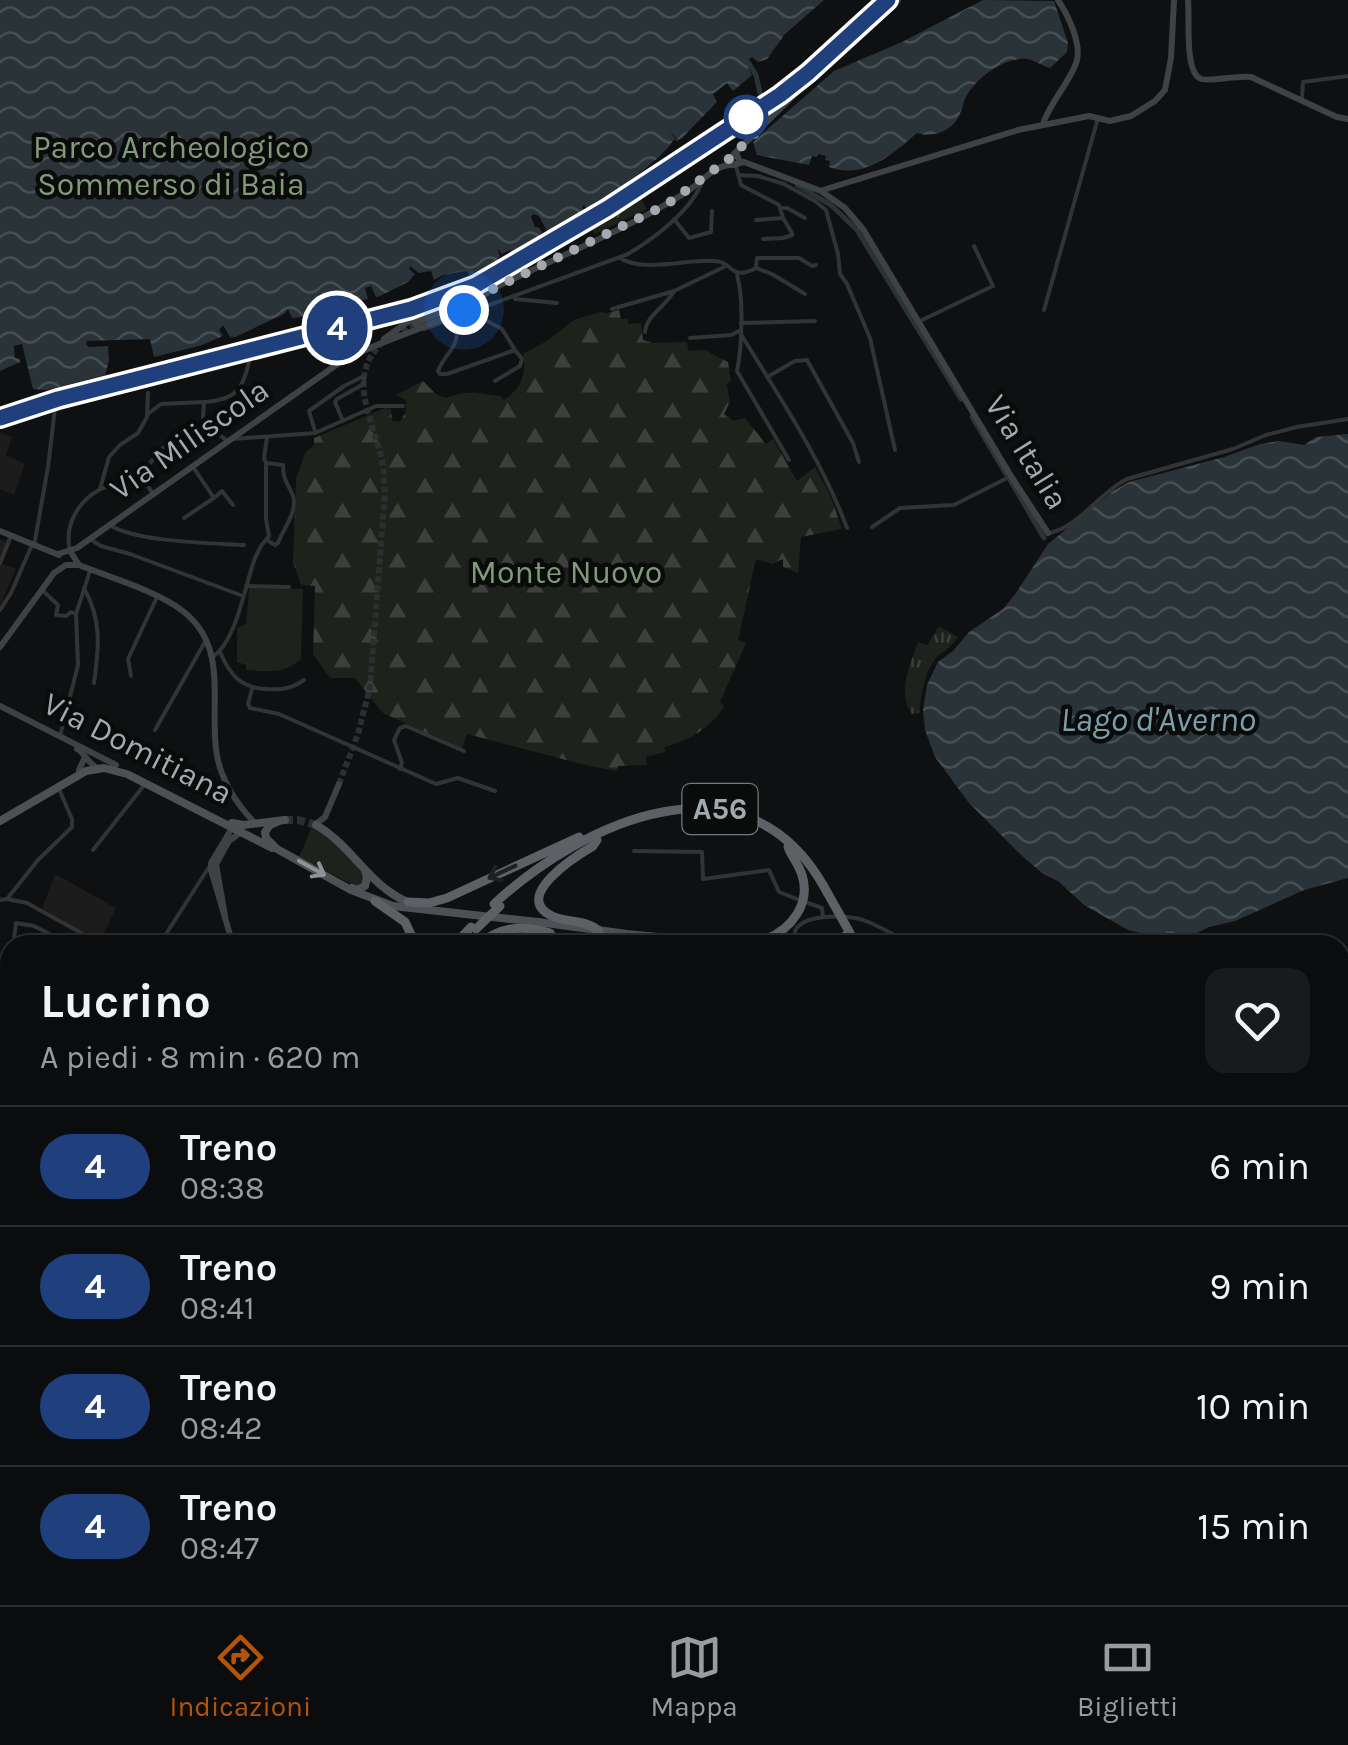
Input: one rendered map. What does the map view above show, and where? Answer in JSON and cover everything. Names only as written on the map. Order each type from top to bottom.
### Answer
[{"type":"highway","name":"A56","points":[[467,935],[497,905],[595,838],[629,822],[700,808],[731,811],[782,834],[804,857],[852,935]]},
{"type":"highway","name":"A56","points":[[595,838],[658,819],[706,813],[754,824],[788,847],[806,867],[852,935]]},
{"type":"highway","points":[[408,902],[447,898],[579,837],[595,838],[592,846],[550,878],[540,896],[542,908],[549,915],[593,926],[598,931]]},
{"type":"highway","points":[[774,935],[798,912],[804,896],[800,870],[788,847]]},
{"type":"highway","points":[[378,902],[405,922],[411,935]]},
{"type":"highway","points":[[493,935],[522,927],[550,934]]},
{"type":"main road","name":"Via Domitiana","points":[[92,763],[145,784],[378,902],[444,911]]},
{"type":"main road","points":[[62,784],[92,763],[112,763]]},
{"type":"main road","points":[[0,820],[92,763]]},
{"type":"main road","name":"Via Domitiana","points":[[112,763],[236,825],[282,820],[270,824],[265,832],[277,849]]},
{"type":"main road","points":[[316,824],[333,836],[379,885],[408,902],[444,911],[636,935]]},
{"type":"main road","points":[[348,887],[363,888],[367,881],[365,870]]},
{"type":"main road","points":[[378,902],[388,901],[394,893]]},
{"type":"main road","points":[[531,922],[550,934]]},
{"type":"main road","points":[[569,935],[586,929]]},
{"type":"street","name":"Via Miliscola","points":[[0,647],[64,552],[110,526],[339,363],[412,327],[468,307],[491,290],[674,200],[722,165],[736,160],[787,102],[898,0]]},
{"type":"street","points":[[1043,124],[1077,60],[1075,38],[1058,0]]},
{"type":"street","points":[[736,160],[822,190],[1043,124],[1089,116],[1116,121],[1131,116],[1165,90],[1174,0]]},
{"type":"street","points":[[1188,0],[1189,52],[1196,76],[1207,80],[1251,78],[1348,120]]},
{"type":"street","points":[[1302,99],[1303,82],[1348,76]]},
{"type":"street","points":[[1044,310],[1098,118]]},
{"type":"street","points":[[736,160],[740,182],[780,208],[792,235],[763,239]]},
{"type":"street","points":[[674,200],[736,160]]},
{"type":"street","points":[[736,160],[758,176],[784,184],[826,210],[840,274],[870,338],[895,450]]},
{"type":"street","points":[[412,327],[431,328],[620,258],[653,238],[674,219],[704,180]]},
{"type":"street","name":"Via Italia","points":[[822,190],[863,229],[1048,533],[1068,527],[1112,487],[1128,479],[1234,449],[1266,435],[1348,419]]},
{"type":"street","points":[[780,208],[805,218]]},
{"type":"street","points":[[674,219],[689,238],[711,232],[712,211]]},
{"type":"street","points":[[756,220],[783,218]]},
{"type":"street","points":[[918,322],[992,286],[974,246]]},
{"type":"street","points":[[620,258],[640,265],[718,260],[737,274],[756,268],[772,274],[805,294]]},
{"type":"street","points":[[756,268],[757,258],[799,258],[816,265]]},
{"type":"street","points":[[612,309],[674,291],[725,266]]},
{"type":"street","points":[[737,274],[741,322],[737,371],[789,460]]},
{"type":"street","points":[[645,332],[648,320],[674,291]]},
{"type":"street","points":[[510,298],[557,304]]},
{"type":"street","points":[[472,313],[502,329],[522,358],[520,366],[494,381]]},
{"type":"street","points":[[455,319],[456,340],[438,367],[440,374],[515,350]]},
{"type":"street","points":[[741,322],[815,321]]},
{"type":"street","name":"Via Miliscola","points":[[382,341],[400,327],[412,327]]},
{"type":"street","points":[[690,338],[739,331]]},
{"type":"street","points":[[739,331],[818,462],[846,528]]},
{"type":"street","points":[[100,489],[109,457],[138,433],[149,413],[160,404],[229,397],[246,380],[250,358],[272,351]]},
{"type":"street","points":[[767,377],[795,361],[807,360],[853,442],[859,462]]},
{"type":"street","points":[[316,432],[309,411],[364,376],[364,384],[335,402],[342,421]]},
{"type":"street","points":[[0,610],[34,545],[55,408],[128,389]]},
{"type":"street","points":[[148,393],[149,413]]},
{"type":"street","points":[[202,434],[204,402]]},
{"type":"street","points":[[55,570],[56,558],[68,543],[70,524],[83,502],[100,489],[140,475],[170,444],[202,434],[231,441],[316,432],[376,406],[404,406]]},
{"type":"street","points":[[255,823],[231,792],[218,761],[217,654],[228,640],[255,558],[270,532],[264,458],[267,438]]},
{"type":"street","points":[[266,463],[283,466],[294,504],[278,543],[267,540]]},
{"type":"street","points":[[193,467],[214,498]]},
{"type":"street","points":[[140,475],[154,495]]},
{"type":"street","points":[[872,527],[900,508],[954,506],[1011,476]]},
{"type":"street","points":[[184,518],[222,492],[233,505]]},
{"type":"street","points":[[110,526],[120,532],[244,546]]},
{"type":"street","points":[[0,531],[64,552],[91,570],[158,596],[188,614],[232,673],[252,689],[286,690],[304,680]]},
{"type":"street","points":[[0,562],[11,536]]},
{"type":"street","points":[[90,539],[243,596]]},
{"type":"street","points":[[55,570],[76,562]]},
{"type":"street","points":[[60,736],[78,665],[76,614],[91,570]]},
{"type":"street","points":[[246,586],[289,587]]},
{"type":"street","points":[[84,588],[96,613],[94,683]]},
{"type":"street","points":[[42,590],[58,605],[56,616],[76,614]]},
{"type":"street","points":[[131,676],[128,658],[158,596]]},
{"type":"street","points":[[155,730],[206,640]]},
{"type":"street","points":[[252,689],[248,707],[278,714],[436,784],[458,778],[495,792]]},
{"type":"street","name":"Via Domitiana","points":[[0,708],[112,763]]},
{"type":"street","name":"Via Domitiana","points":[[0,708],[78,750],[92,763]]},
{"type":"street","points":[[400,769],[402,763],[394,740],[400,728],[406,726],[464,751]]},
{"type":"street","points":[[3,900],[72,827],[62,784]]},
{"type":"street","points":[[92,850],[145,784]]},
{"type":"street","points":[[333,836],[325,825],[325,816],[339,784]]},
{"type":"street","points":[[316,824],[325,816]]},
{"type":"street","points":[[167,935],[236,831]]},
{"type":"street","points":[[634,851],[702,852],[703,879],[769,870],[778,892],[797,898]]},
{"type":"street","points":[[212,871],[230,935]]},
{"type":"street","points":[[3,900],[28,903],[85,935]]},
{"type":"street","points":[[808,902],[822,908],[823,917]]},
{"type":"street","points":[[795,935],[806,921],[823,917],[861,919],[894,935]]},
{"type":"street","points":[[14,935],[16,923],[52,935]]},
{"type":"shaded area","points":[[0,432],[12,437],[6,455],[25,464],[14,495],[0,489]]},
{"type":"shaded area","points":[[0,539],[10,543],[2,564],[16,569],[0,605]]},
{"type":"shaded area","points":[[55,874],[116,908],[103,935],[88,935],[42,909]]},
{"type":"green space","points":[[638,193],[647,209],[595,234],[589,224]]},
{"type":"green space","name":"Monte Nuovo","points":[[619,310],[621,319],[627,319],[629,324],[641,323],[643,340],[687,342],[688,351],[705,350],[728,362],[730,402],[724,414],[733,421],[745,418],[766,444],[773,439],[797,481],[815,467],[842,529],[801,537],[798,573],[783,567],[783,559],[772,564],[756,559],[738,640],[746,643],[720,702],[724,706],[719,714],[698,732],[664,747],[665,752],[646,757],[647,765],[618,766],[617,771],[467,734],[462,749],[383,713],[355,678],[330,678],[313,654],[315,586],[301,585],[293,562],[296,479],[314,438],[385,408],[391,409],[392,421],[400,422],[406,400],[396,395],[423,381],[446,398],[474,393],[501,396],[504,400],[522,380],[523,354],[574,320]]},
{"type":"green space","points":[[249,588],[303,589],[301,659],[288,668],[246,670],[246,665],[237,662],[237,628],[246,624]]},
{"type":"green space","points":[[939,626],[958,637],[930,667],[919,713],[912,714],[905,697],[909,669],[918,642],[927,645]]},
{"type":"green space","points":[[312,827],[343,850],[365,881],[357,887],[299,857]]},
{"type":"water","name":"Parco Archeologico Sommerso di Baia","points":[[0,0],[824,0],[785,34],[767,59],[748,60],[752,75],[733,91],[727,83],[713,94],[717,102],[682,138],[679,140],[669,131],[679,142],[674,139],[647,167],[588,212],[584,205],[580,214],[547,231],[539,216],[533,214],[535,227],[542,232],[514,254],[510,250],[502,254],[497,248],[500,256],[494,264],[470,276],[467,271],[434,280],[431,271],[419,273],[410,266],[415,274],[408,282],[380,296],[376,297],[371,286],[365,288],[368,299],[352,302],[348,292],[345,299],[302,317],[292,318],[288,309],[235,337],[230,337],[223,325],[219,330],[223,336],[154,357],[150,339],[87,341],[89,347],[108,346],[105,375],[47,390],[33,389],[22,344],[14,346],[15,358],[20,362],[0,371]]},
{"type":"water","points":[[983,0],[1054,1],[1068,43],[1067,52],[1050,68],[1018,59],[992,70],[972,88],[950,127],[934,134],[917,133],[887,157],[865,168],[829,167],[826,156],[818,154],[812,156],[809,165],[757,155],[753,142],[834,71],[902,42]]},
{"type":"water","name":"Lago d'Averno","points":[[1348,434],[1348,878],[1304,890],[1195,934],[1149,935],[1128,930],[1084,905],[1058,881],[1043,874],[969,803],[935,757],[925,730],[927,685],[938,662],[969,632],[1003,609],[1048,544],[1113,491],[1129,482],[1260,444],[1279,441],[1304,445],[1316,437]]},
{"type":"waterway","points":[[748,62],[756,75],[762,102]]},
{"type":"waterway","points":[[797,185],[831,205],[857,230],[961,399]]},
{"type":"waterway","points":[[972,417],[1006,474]]},
{"type":"waterway","points":[[1010,480],[1044,538]]},
{"type":"tunnel","points":[[394,335],[415,324]]},
{"type":"tunnel","points":[[339,784],[370,687],[385,493],[382,460],[364,386],[370,358],[380,345]]},
{"type":"tunnel","points":[[285,820],[316,825]]},
{"type":"railway","points":[[0,420],[58,401],[412,311],[477,288],[610,210],[782,97],[891,0]]},
{"type":"train","name":"4","points":[[0,418],[58,399],[411,309],[476,285],[608,208],[780,95],[888,0]]},
{"type":"route","points":[[464,310],[491,290],[674,200],[730,158],[765,123],[746,117]]}]
